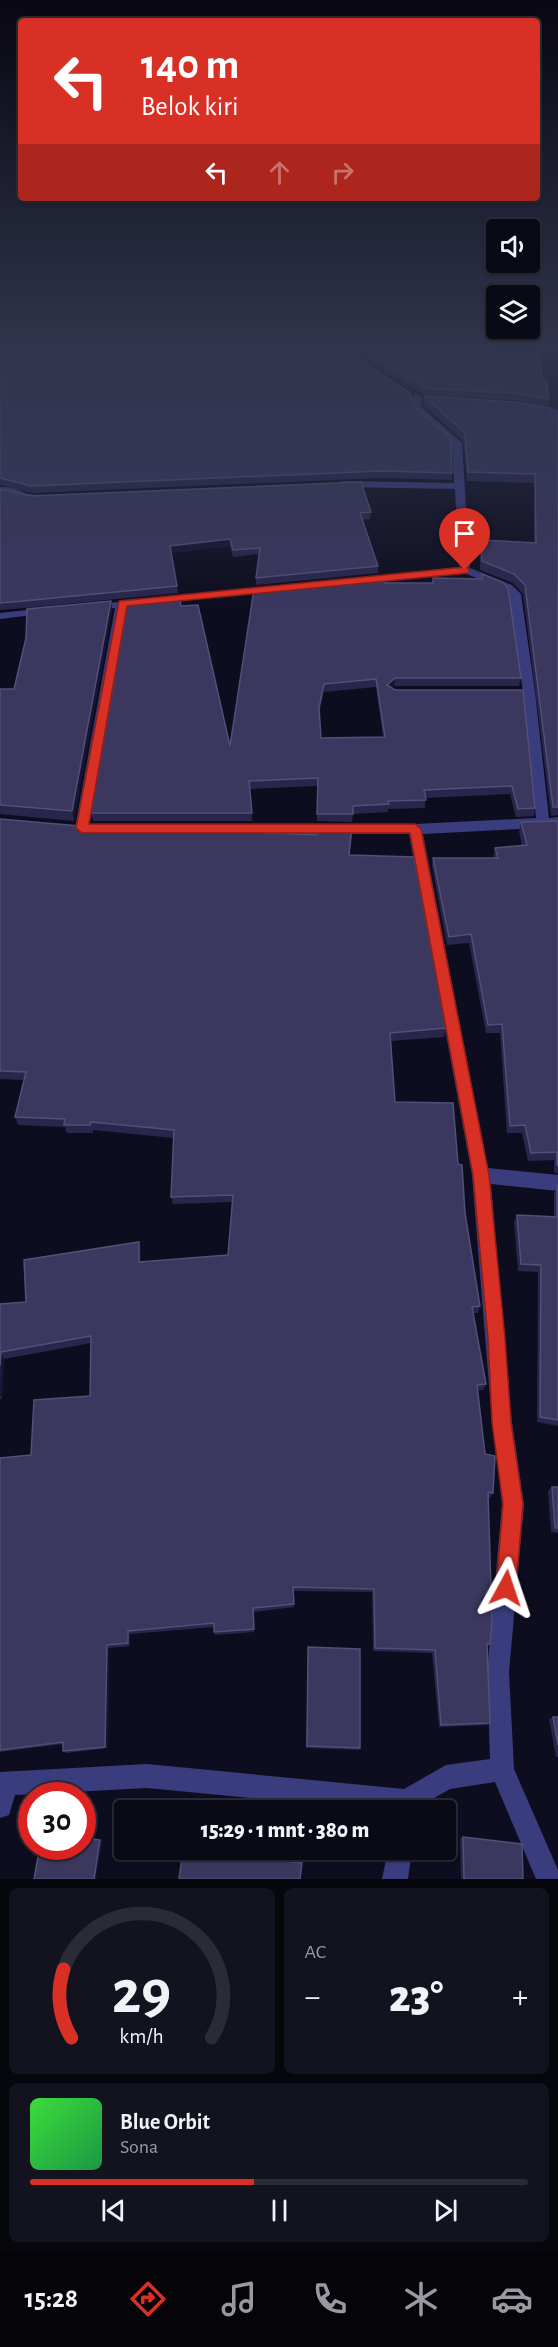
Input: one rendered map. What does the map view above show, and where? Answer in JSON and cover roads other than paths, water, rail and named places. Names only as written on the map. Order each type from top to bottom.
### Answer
[{"type":"street","points":[[448,436],[457,443],[465,570]]},
{"type":"street","points":[[330,484],[459,486]]},
{"type":"street","points":[[0,490],[15,490],[24,497],[50,497]]},
{"type":"street","points":[[350,581],[465,570],[508,587],[515,594],[524,692],[543,822]]},
{"type":"street","points":[[78,608],[280,588]]},
{"type":"street","points":[[82,828],[122,603]]},
{"type":"street","points":[[0,616],[56,610]]},
{"type":"street","points":[[225,829],[415,829],[558,822]]},
{"type":"street","points":[[415,829],[481,1175],[502,1422],[513,1504],[498,1672],[502,1769],[549,1879]]},
{"type":"street","points":[[481,1175],[558,1183]]},
{"type":"street","points":[[414,1800],[446,1777],[502,1769]]},
{"type":"street","points":[[2,1791],[147,1776],[354,1800]]},
{"type":"street","points":[[395,1879],[398,1860]]}]
